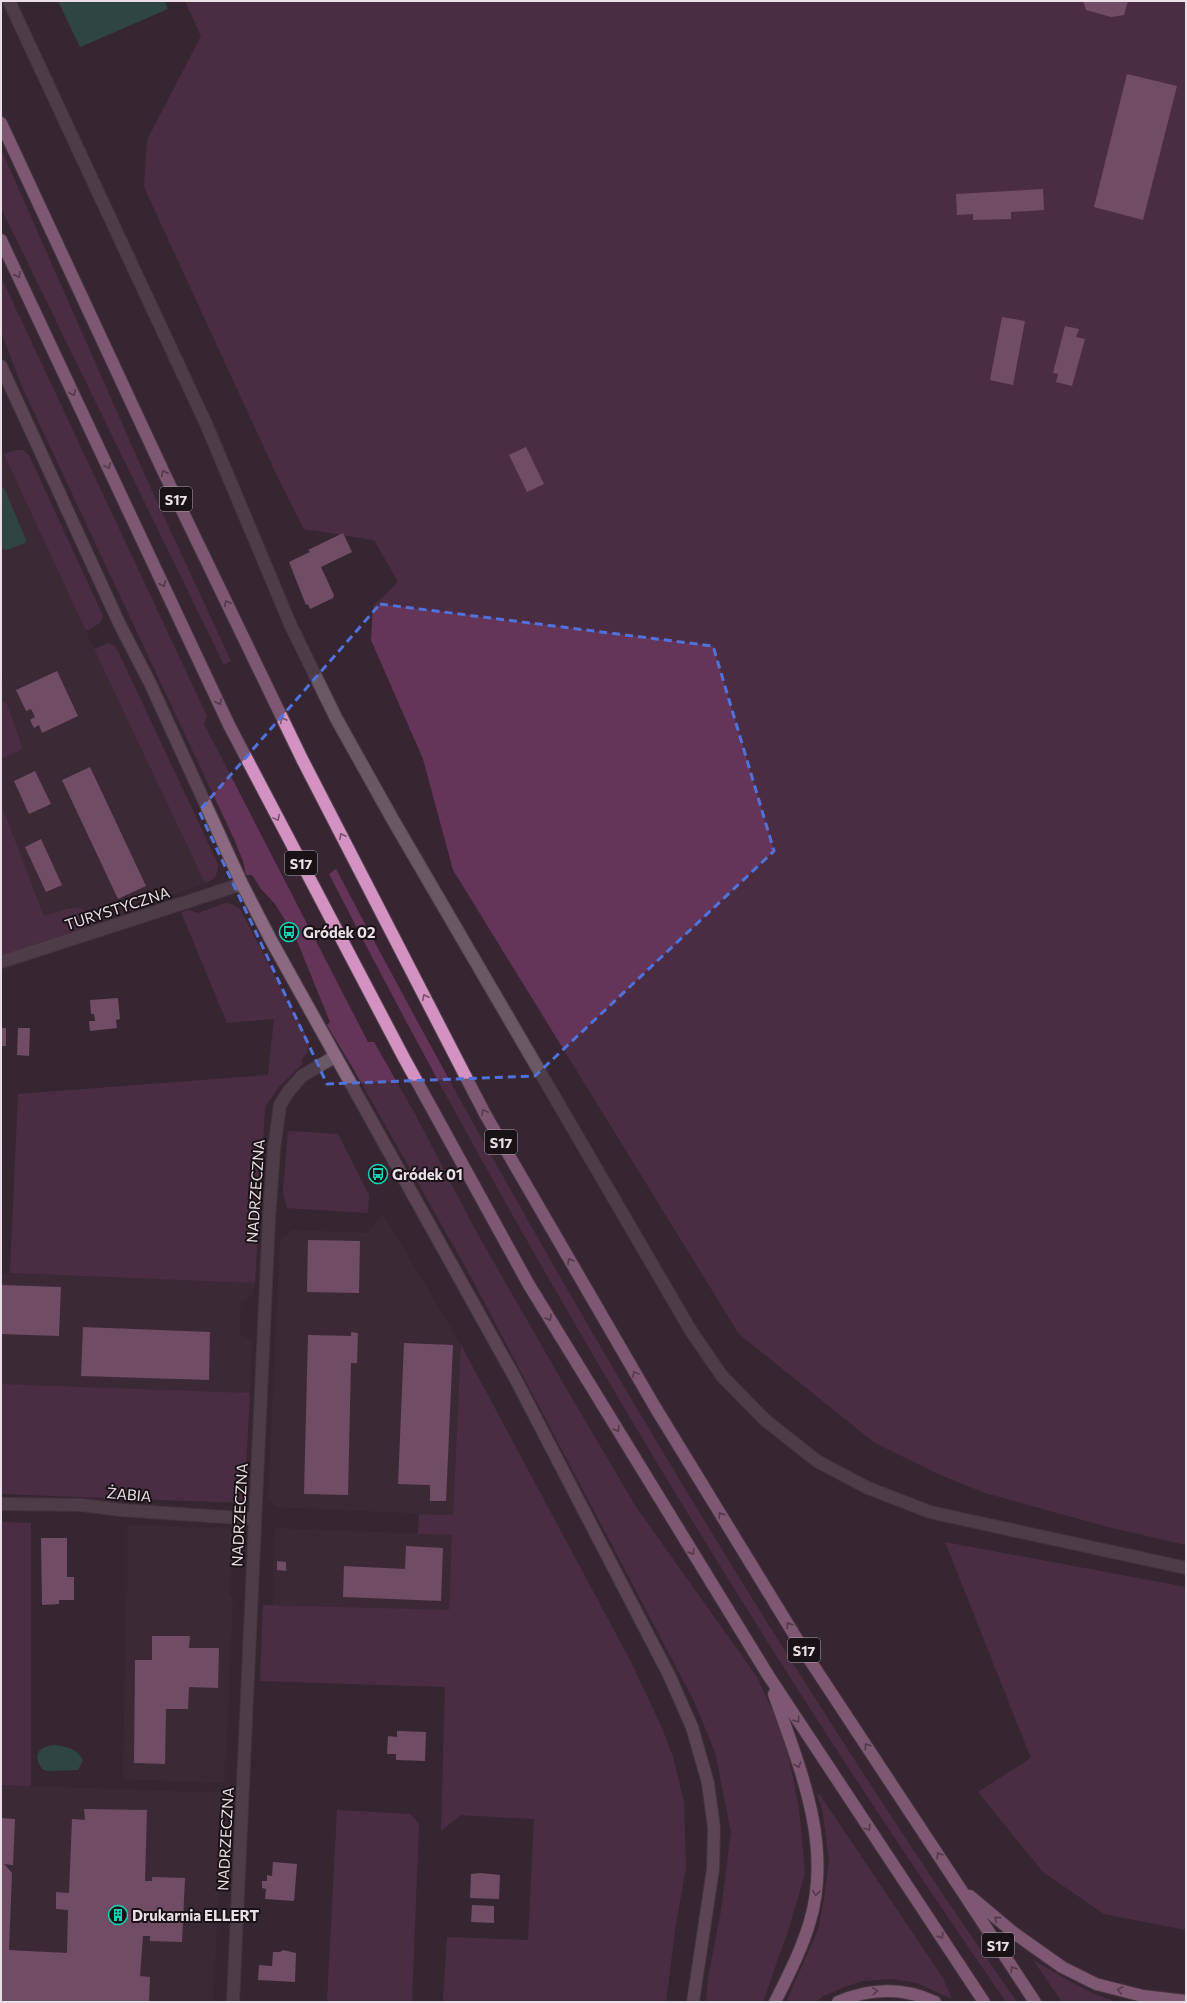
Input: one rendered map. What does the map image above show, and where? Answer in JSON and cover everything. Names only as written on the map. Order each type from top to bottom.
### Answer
[{"type":"highway","name":"S17","points":[[1,123],[164,473],[302,759],[485,1114],[655,1407],[799,1642],[1035,2002]]},
{"type":"highway","name":"S17","points":[[1,240],[230,725],[404,1058],[529,1285],[768,1675],[984,2002]]},
{"type":"highway","points":[[768,1675],[808,1793],[815,1832],[817,1862],[815,1901],[810,1920],[804,1940],[775,2002]]},
{"type":"highway","points":[[960,1887],[1014,1933],[1062,1967],[1096,1984],[1143,1996],[1186,2001]]},
{"type":"highway","points":[[838,2002],[852,1995],[889,1991],[923,1997],[935,2002]]},
{"type":"street","points":[[9,1],[207,426],[291,626],[336,718],[393,820],[687,1324],[722,1376],[765,1420],[817,1461],[868,1488],[930,1512],[1186,1568]]},
{"type":"street","points":[[1,366],[120,625],[150,683],[242,884],[334,1057],[514,1378],[675,1687],[692,1727],[708,1784],[714,1828],[712,1869],[693,2002]]},
{"type":"street","name":"TURYSTYCZNA","points":[[1,962],[242,884]]},
{"type":"street","name":"NADRZECZNA","points":[[233,2002],[269,1206],[278,1112],[284,1098],[296,1082],[312,1069],[334,1057]]},
{"type":"street","name":"ŻABIA","points":[[1,1504],[82,1505],[121,1510],[254,1519]]},
{"type":"highlighted area","points":[[380,604],[713,646],[774,851],[535,1076],[327,1084],[199,811]]},
{"type":"shaded area","points":[[58,1],[165,1],[168,9],[80,47]]},
{"type":"shaded area","points":[[185,1],[1186,1],[1186,1545],[1108,1527],[985,1493],[938,1474],[875,1443],[739,1334],[453,870],[423,759],[371,640],[373,606],[398,582],[374,540],[304,529],[279,480],[144,187],[147,140],[201,36]]},
{"type":"shaded area","points":[[1,149],[147,480],[231,661],[224,665],[1,208]]},
{"type":"shaded area","points":[[1,277],[207,716],[204,724],[368,1042],[374,1042],[415,1114],[477,1233],[636,1507],[757,1677],[785,1739],[799,1809],[805,1873],[790,1925],[763,2002],[706,2002],[708,1978],[721,1911],[731,1832],[715,1752],[694,1701],[470,1275],[327,1025],[330,1022],[295,936],[275,904],[261,889],[252,875],[246,875],[243,861],[234,839],[23,389],[1,332]]},
{"type":"shaded area","points":[[1,446],[94,649],[205,883],[99,923],[88,910],[71,907],[44,916],[1,804],[1,759],[23,749],[7,704],[1,701],[1,682],[3,681],[1,671]]},
{"type":"shaded area","points":[[16,450],[23,450],[29,455],[103,616],[100,623],[86,631],[4,454]]},
{"type":"shaded area","points":[[1,487],[4,488],[26,540],[25,543],[6,550],[3,549],[1,544]]},
{"type":"shaded area","points":[[109,643],[116,647],[218,864],[215,876],[205,883],[94,649]]},
{"type":"shaded area","points":[[1,701],[7,704],[23,749],[1,759]]},
{"type":"shaded area","points":[[1,804],[44,916],[68,909],[79,908],[92,916],[99,923],[1,955]]},
{"type":"shaded area","points":[[336,869],[490,1154],[652,1434],[765,1619],[857,1764],[952,1908],[1017,2002],[1006,2002],[913,1866],[735,1589],[649,1449],[565,1307],[405,1020],[329,874]]},
{"type":"shaded area","points":[[225,903],[232,904],[240,909],[309,1042],[307,1053],[301,1060],[303,1063],[279,1087],[265,1107],[255,1283],[10,1273],[18,1094],[268,1075],[274,1019],[227,1023],[181,912],[189,910],[198,913]]},
{"type":"shaded area","points":[[288,1131],[338,1134],[369,1195],[368,1213],[287,1208],[283,1192]]},
{"type":"shaded area","points":[[383,1214],[461,1345],[453,1515],[276,1507],[268,1499],[280,1240],[293,1230],[367,1233]]},
{"type":"shaded area","points":[[1,1273],[255,1283],[254,1294],[241,1303],[240,1334],[252,1341],[250,1393],[1,1384]]},
{"type":"shaded area","points":[[461,1345],[631,1662],[662,1728],[673,1757],[684,1802],[686,1867],[675,1930],[666,2002],[443,2002],[447,1937],[528,1940],[534,1819],[461,1815],[441,1831],[445,1687],[260,1681],[263,1605],[449,1610],[452,1535],[418,1534],[419,1514],[453,1515]]},
{"type":"shaded area","points":[[1,1384],[250,1393],[244,1503],[1,1494]]},
{"type":"shaded area","points":[[1,1522],[31,1523],[31,1786],[1,1785]]},
{"type":"shaded area","points":[[127,1525],[235,1528],[230,1595],[233,1598],[225,1783],[123,1779]]},
{"type":"shaded area","points":[[274,1528],[452,1535],[449,1611],[273,1605]]},
{"type":"shaded area","points":[[945,1542],[1186,1587],[1186,1930],[1104,1914],[1043,1872],[978,1792],[1031,1758]]},
{"type":"shaded area","points":[[55,1745],[68,1747],[81,1756],[83,1760],[78,1770],[43,1770],[39,1765],[37,1756],[38,1752],[45,1747]]},
{"type":"shaded area","points":[[1,1785],[224,1793],[213,2002],[1,2002]]},
{"type":"shaded area","points":[[817,1795],[820,1795],[943,1978],[952,1999],[917,1983],[892,1979],[862,1981],[823,1996],[816,2002],[786,2002],[818,1930],[824,1899],[829,1860],[822,1808]]},
{"type":"shaded area","points":[[337,1810],[410,1814],[419,1824],[412,2002],[327,2002]]},
{"type":"shaded area","points":[[1033,1960],[1085,1989],[1107,1999],[1118,2002],[1062,2002]]},
{"type":"building","points":[[1083,1],[1128,1],[1124,15],[1111,17],[1086,10]]},
{"type":"building","points":[[1127,74],[1177,86],[1143,220],[1094,207]]},
{"type":"building","points":[[1043,189],[1044,210],[1011,212],[1011,219],[973,220],[973,214],[957,215],[956,194]]},
{"type":"building","points":[[1002,317],[1025,321],[1013,385],[990,380]]},
{"type":"building","points":[[1065,326],[1079,329],[1076,337],[1085,339],[1072,386],[1056,382],[1058,374],[1053,373]]},
{"type":"building","points":[[526,447],[544,484],[527,492],[509,455]]},
{"type":"building","points":[[343,533],[352,552],[321,567],[334,595],[333,598],[310,609],[308,604],[306,605],[289,562],[310,552],[308,550]]},
{"type":"building","points":[[57,671],[78,716],[42,733],[39,725],[34,728],[30,720],[35,717],[31,709],[26,711],[16,690]]},
{"type":"building","points":[[90,767],[146,886],[118,899],[62,780]]},
{"type":"building","points":[[35,771],[51,804],[29,814],[14,781]]},
{"type":"building","points":[[41,839],[62,885],[46,892],[25,847]]},
{"type":"building","points":[[118,998],[120,1019],[116,1020],[117,1028],[90,1031],[89,1021],[95,1021],[94,1014],[91,1014],[90,1000]]},
{"type":"building","points":[[1,1028],[6,1028],[6,1046],[1,1046]]},
{"type":"building","points":[[18,1028],[30,1028],[29,1056],[17,1055]]},
{"type":"building","points":[[308,1240],[360,1241],[359,1293],[307,1292]]},
{"type":"building","points":[[1,1285],[61,1287],[59,1336],[1,1334]]},
{"type":"building","points":[[83,1327],[210,1332],[209,1380],[81,1376]]},
{"type":"building","points":[[351,1332],[358,1333],[357,1363],[351,1363],[348,1495],[304,1494],[308,1335],[351,1336]]},
{"type":"building","points":[[404,1343],[453,1345],[446,1501],[430,1501],[430,1485],[398,1484]]},
{"type":"building","points":[[41,1538],[67,1538],[67,1577],[74,1577],[74,1600],[59,1600],[59,1604],[42,1605]]},
{"type":"building","points":[[406,1546],[443,1548],[441,1601],[343,1597],[344,1566],[405,1569]]},
{"type":"building","points":[[277,1561],[286,1562],[286,1571],[277,1570]]},
{"type":"building","points":[[152,1636],[190,1636],[189,1648],[219,1648],[218,1688],[189,1687],[188,1709],[166,1709],[165,1764],[134,1763],[135,1660],[152,1660]]},
{"type":"building","points":[[397,1731],[426,1732],[425,1761],[396,1760],[396,1754],[387,1754],[388,1736],[397,1737]]},
{"type":"building","name":"Drukarnia ELLERT","points":[[84,1809],[147,1810],[145,1881],[152,1881],[152,1877],[185,1878],[182,1942],[150,1941],[150,1936],[143,1936],[140,1976],[150,1977],[149,2002],[1,2002],[1,1818],[15,1819],[13,1865],[4,1864],[12,1873],[9,1950],[67,1953],[68,1910],[56,1909],[56,1892],[69,1893],[72,1819],[85,1820]]},
{"type":"building","points":[[273,1862],[297,1864],[294,1901],[265,1899],[266,1889],[262,1888],[262,1881],[267,1881],[267,1875],[272,1876]]},
{"type":"building","points":[[481,1873],[500,1875],[499,1899],[470,1898],[471,1874]]},
{"type":"building","points":[[472,1905],[494,1906],[494,1923],[471,1922]]},
{"type":"building","points":[[283,1950],[296,1953],[295,1982],[258,1980],[259,1965],[272,1966],[273,1952],[280,1952]]},
{"type":"place","name":"Gródek 02","points":[[289,932]]},
{"type":"place","name":"Gródek 01","points":[[378,1174]]},
{"type":"place","name":"Drukarnia ELLERT","points":[[118,1915]]}]
